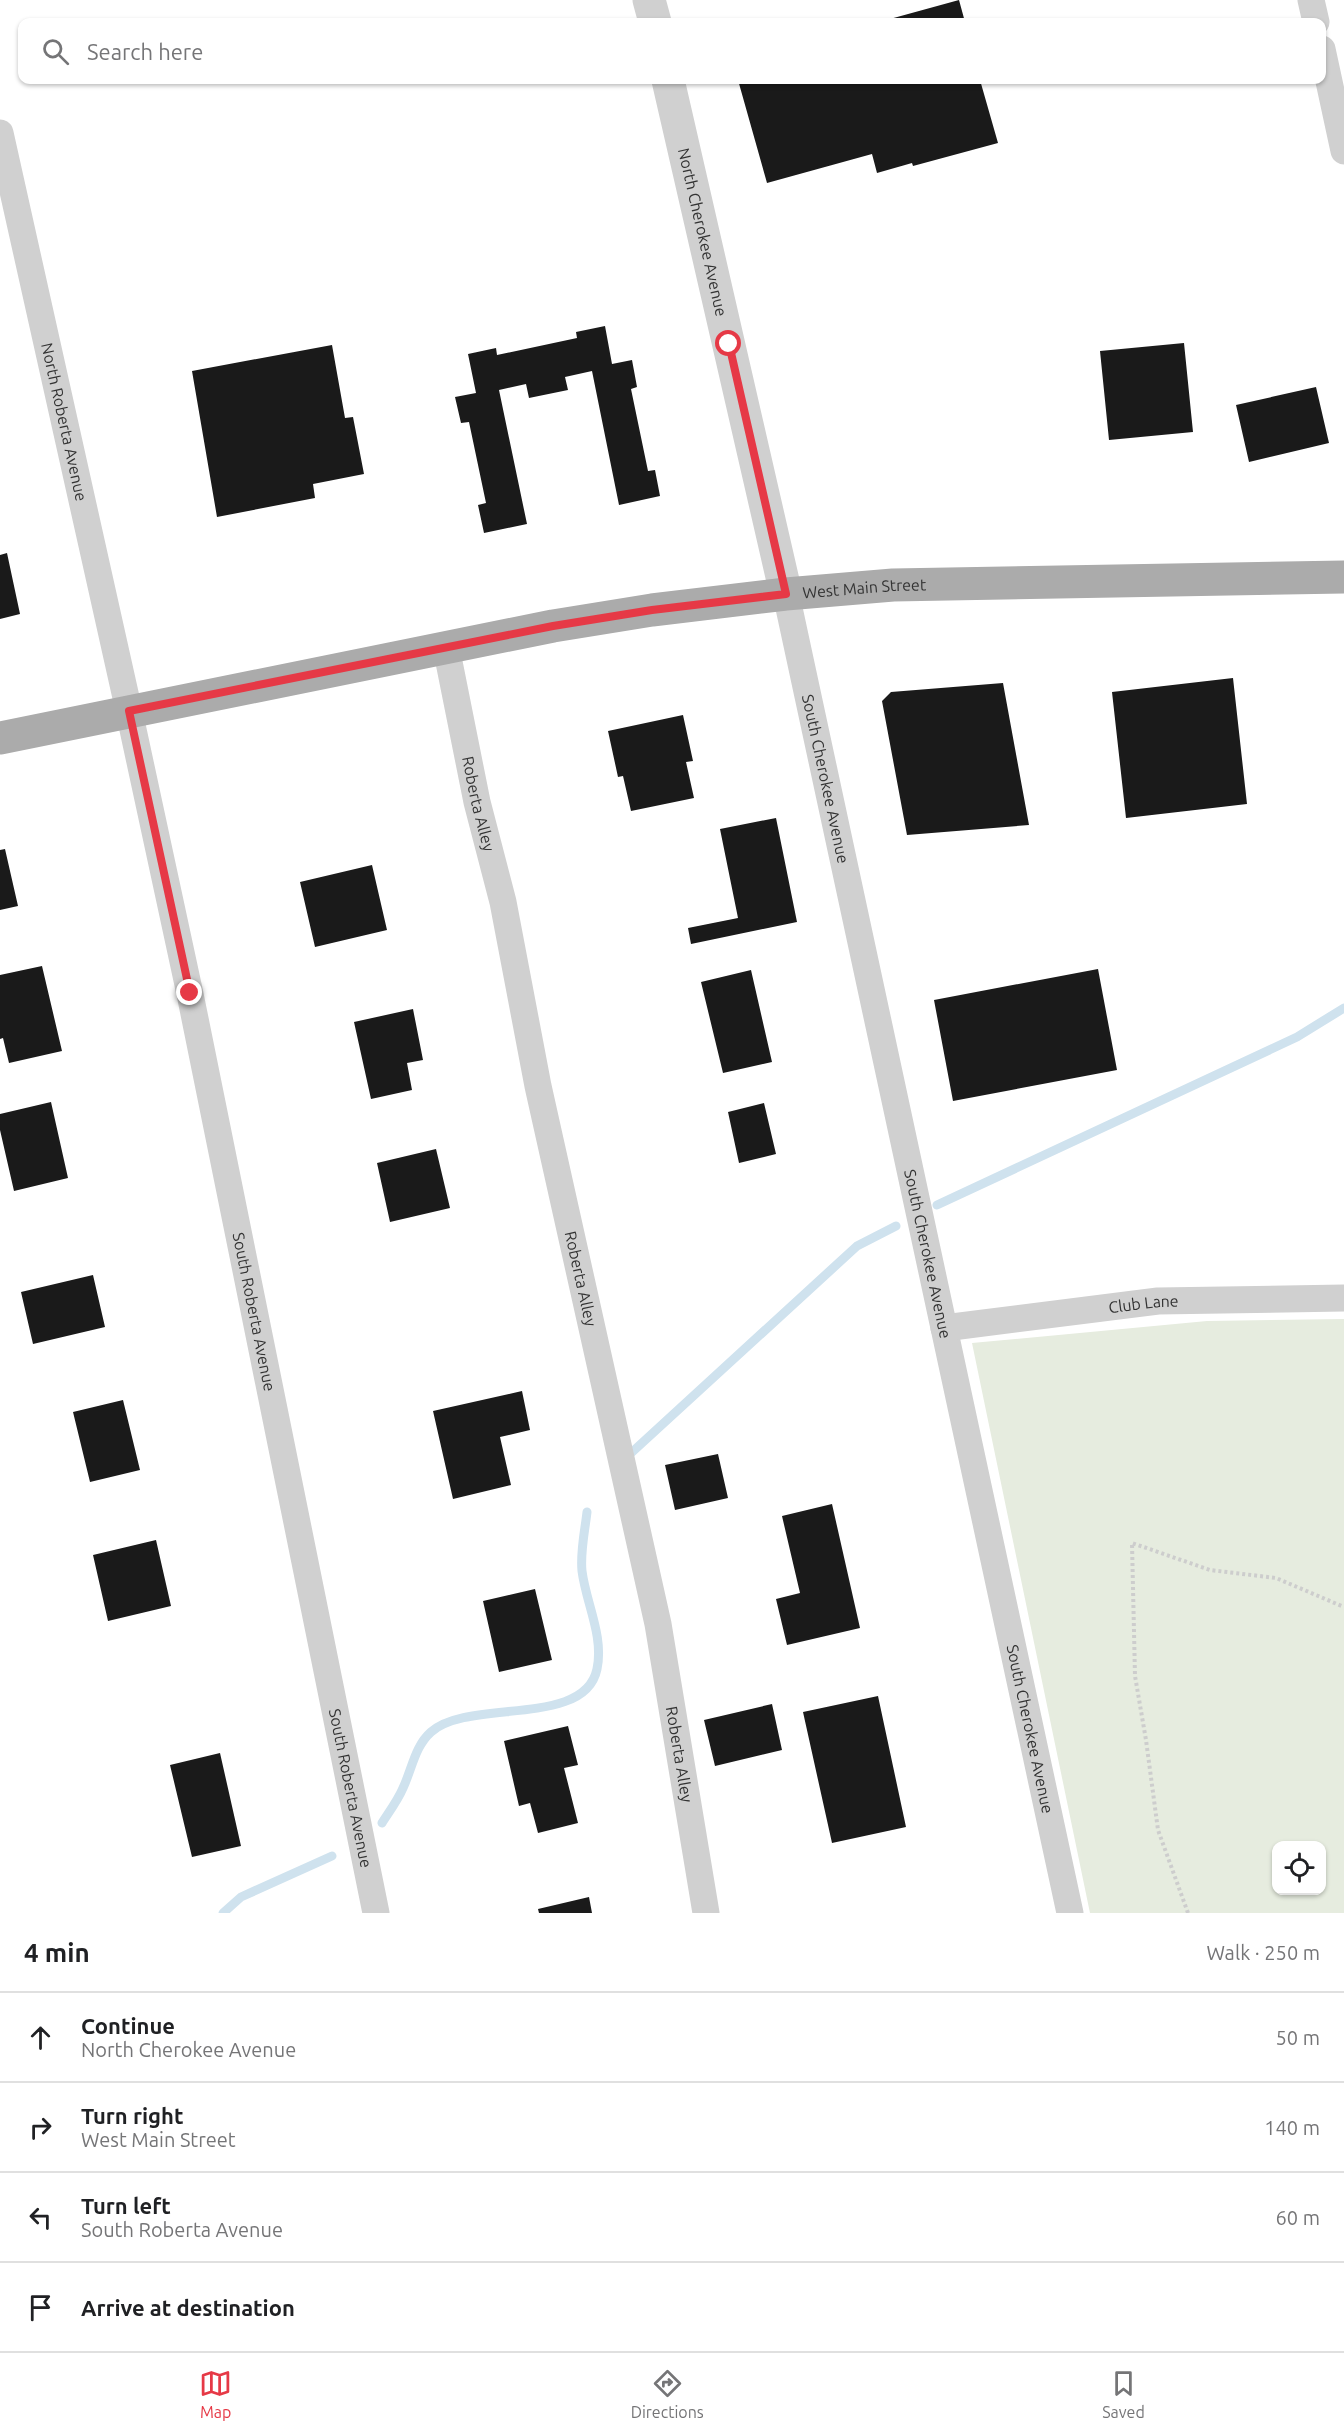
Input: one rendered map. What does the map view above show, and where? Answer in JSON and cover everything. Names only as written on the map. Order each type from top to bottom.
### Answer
[{"type":"main road","name":"West Main Street","points":[[0,738],[564,624],[786,594],[893,585],[1344,577]]},
{"type":"street","points":[[649,0],[654,18]]},
{"type":"street","points":[[1311,0],[1315,18]]},
{"type":"street","points":[[1326,68],[1344,151]]},
{"type":"street","name":"North Cherokee Avenue","points":[[669,84],[786,594]]},
{"type":"street","name":"North Roberta Avenue","points":[[0,133],[129,711]]},
{"type":"street","name":"South Cherokee Avenue","points":[[786,594],[1070,1913]]},
{"type":"street","name":"Roberta Alley","points":[[446,647],[477,802],[503,902],[538,1086],[658,1624],[706,1913]]},
{"type":"street","name":"South Roberta Avenue","points":[[129,711],[190,993],[376,1913]]},
{"type":"street","name":"Club Lane","points":[[944,1328],[1158,1301],[1344,1298]]},
{"type":"path","points":[[1188,1913],[1158,1830],[1135,1676],[1132,1543],[1210,1570],[1276,1578],[1344,1608]]},
{"type":"shaded area","points":[[1344,1319],[1344,1913],[1090,1913],[972,1343],[1207,1321]]},
{"type":"building","points":[[959,0],[964,18],[894,18]]},
{"type":"building","points":[[739,84],[981,84],[998,143],[913,166],[912,163],[877,173],[872,154],[767,183]]},
{"type":"building","points":[[605,326],[612,364],[632,360],[637,387],[631,389],[648,471],[655,470],[660,496],[619,505],[592,371],[565,377],[568,390],[529,398],[526,384],[499,390],[527,524],[484,533],[478,505],[486,503],[469,422],[461,423],[455,397],[476,393],[468,354],[496,348],[497,355],[577,338],[576,332]]},
{"type":"building","points":[[1184,343],[1193,432],[1109,440],[1100,351]]},
{"type":"building","points":[[332,345],[345,418],[353,417],[364,474],[313,484],[315,498],[217,517],[192,371]]},
{"type":"building","points":[[1316,387],[1329,443],[1249,462],[1236,405]]},
{"type":"building","points":[[7,553],[20,614],[0,619],[0,555]]},
{"type":"building","points":[[1233,678],[1247,804],[1126,818],[1112,692]]},
{"type":"building","points":[[1003,683],[1029,825],[907,835],[882,701],[891,692]]},
{"type":"building","points":[[683,715],[693,761],[686,762],[694,798],[631,811],[623,776],[618,777],[608,731]]},
{"type":"building","points":[[776,818],[797,922],[691,944],[688,928],[738,918],[720,829]]},
{"type":"building","points":[[5,849],[18,906],[0,910],[0,850]]},
{"type":"building","points":[[372,865],[387,930],[315,947],[300,882]]},
{"type":"building","points":[[42,966],[62,1051],[9,1063],[3,1038],[0,1039],[0,975]]},
{"type":"building","points":[[1098,969],[1117,1070],[953,1101],[934,1000]]},
{"type":"building","points":[[751,970],[772,1062],[723,1073],[701,982]]},
{"type":"building","points":[[413,1009],[423,1060],[407,1063],[412,1090],[371,1099],[354,1022]]},
{"type":"building","points":[[51,1102],[68,1178],[14,1191],[0,1130],[0,1114]]},
{"type":"building","points":[[764,1103],[776,1154],[739,1163],[728,1112]]},
{"type":"building","points":[[436,1149],[450,1208],[390,1222],[377,1163]]},
{"type":"building","points":[[93,1275],[105,1327],[33,1344],[21,1292]]},
{"type":"building","points":[[522,1391],[530,1430],[500,1437],[511,1485],[453,1499],[433,1411]]},
{"type":"building","points":[[123,1400],[140,1470],[90,1482],[73,1412]]},
{"type":"building","points":[[718,1454],[728,1498],[675,1510],[665,1465]]},
{"type":"building","points":[[832,1504],[860,1628],[787,1645],[776,1599],[800,1593],[782,1516]]},
{"type":"building","points":[[156,1540],[171,1606],[108,1621],[93,1555]]},
{"type":"building","points":[[535,1589],[552,1660],[499,1672],[483,1601]]},
{"type":"building","points":[[878,1696],[906,1827],[832,1843],[803,1712]]},
{"type":"building","points":[[772,1704],[782,1750],[715,1766],[704,1720]]},
{"type":"building","points":[[568,1726],[578,1765],[564,1768],[578,1823],[538,1833],[530,1803],[519,1806],[504,1741]]},
{"type":"building","points":[[220,1753],[241,1846],[192,1857],[170,1765]]},
{"type":"building","points":[[589,1897],[592,1913],[539,1913],[538,1909]]},
{"type":"waterway","points":[[937,1205],[1297,1037],[1344,1008]]},
{"type":"waterway","points":[[630,1454],[857,1246],[896,1226]]},
{"type":"waterway","points":[[382,1823],[401,1792],[421,1744],[431,1732],[449,1722],[471,1716],[549,1706],[571,1699],[588,1687],[597,1669],[599,1657],[596,1632],[582,1571],[582,1549],[587,1512]]},
{"type":"waterway","points":[[223,1913],[241,1897],[332,1856]]},
{"type":"route","points":[[190,993],[129,711],[553,626],[652,610],[786,594],[729,344]]}]
